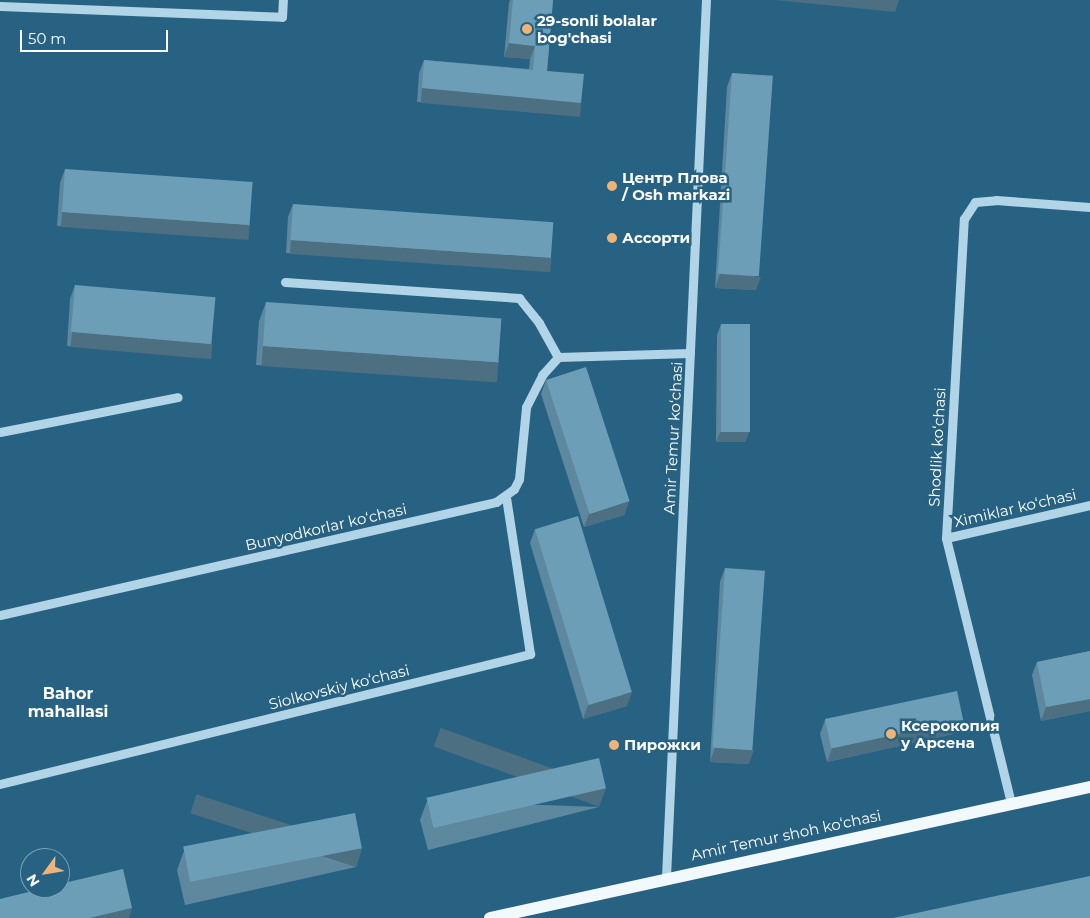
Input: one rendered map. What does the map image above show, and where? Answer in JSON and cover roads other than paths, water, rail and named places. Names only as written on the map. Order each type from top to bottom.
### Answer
[{"type":"main road","name":"Amir Temur shoh ko‘chasi","points":[[490,918],[666,877],[1090,787]]},
{"type":"street","points":[[0,6],[12,3],[282,17],[284,0]]},
{"type":"street","name":"Amir Temur ko‘chasi","points":[[666,877],[706,0]]},
{"type":"street","name":"Shodlik ko‘chasi","points":[[1011,804],[946,538],[964,219],[975,202],[996,200],[1090,207]]},
{"type":"street","points":[[285,282],[519,298],[539,323],[558,357]]},
{"type":"street","points":[[506,497],[519,479],[526,407],[542,375],[558,357],[690,353]]},
{"type":"street","points":[[0,432],[178,397]]},
{"type":"street","name":"Bunyodkorlar ko‘chasi","points":[[0,615],[496,502],[506,497]]},
{"type":"street","name":"Siolkovskiy ko‘chasi","points":[[0,784],[530,654],[506,497]]},
{"type":"street","name":"Ximiklar ko‘chasi","points":[[946,538],[1090,504]]},
{"type":"place","name":"29-sonli bolalar bog'chasi","points":[[527,29]]},
{"type":"place","name":"Центр Плова / Osh markazi","points":[[612,186]]},
{"type":"place","name":"Ассорти","points":[[612,238]]},
{"type":"place","name":"Ксерокопия у Арсена","points":[[891,734]]},
{"type":"place","name":"Пирожки","points":[[614,745]]},
{"type":"district","name":"Bahor mahallasi","points":[[68,703]]}]
